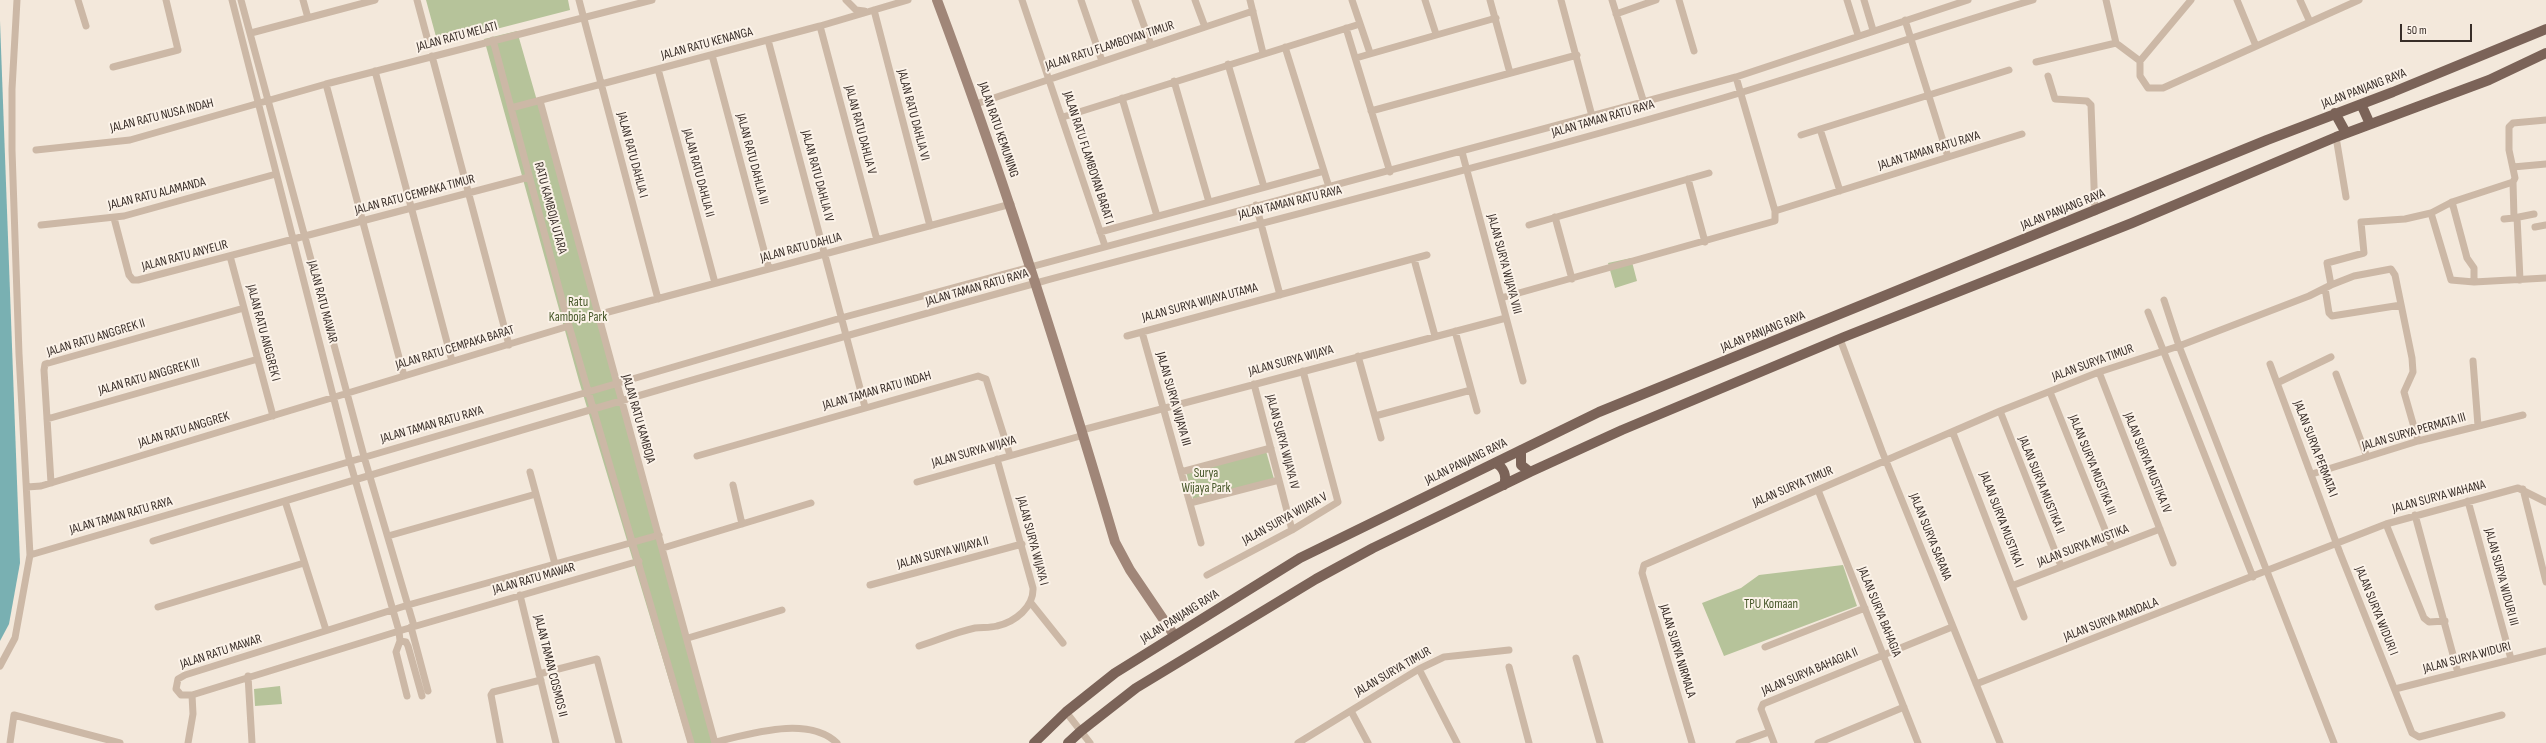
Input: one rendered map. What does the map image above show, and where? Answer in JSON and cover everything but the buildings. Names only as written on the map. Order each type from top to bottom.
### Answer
[{"type":"main road","name":"JALAN PANJANG RAYA","points":[[1034,743],[1066,712],[1116,673],[1174,635],[1300,558],[1606,409],[2546,29]]},
{"type":"main road","points":[[1068,743],[1136,688],[1316,579],[1380,544],[1530,472],[1634,425],[1840,339],[2132,223],[2346,133],[2489,80],[2546,53]]},
{"type":"main road","points":[[2362,104],[2370,124]]},
{"type":"main road","points":[[2336,113],[2346,133]]},
{"type":"main road","points":[[1521,450],[1521,465],[1530,472]]},
{"type":"main road","points":[[1496,463],[1501,466],[1505,476],[1504,485]]},
{"type":"street","points":[[0,666],[15,638],[30,555],[19,354],[12,150],[12,90],[17,0]]},
{"type":"street","points":[[78,0],[86,26]]},
{"type":"street","points":[[113,67],[178,50],[166,0]]},
{"type":"street","name":"JALAN RATU MAWAR","points":[[232,0],[350,463],[399,630]]},
{"type":"street","name":"JALAN RATU MAWAR","points":[[241,0],[365,459],[408,605],[413,627]]},
{"type":"street","points":[[303,0],[308,18]]},
{"type":"street","points":[[251,33],[308,18],[356,2],[375,0]]},
{"type":"street","points":[[417,0],[428,41]]},
{"type":"street","name":"JALAN RATU DAHLIA I","points":[[578,0],[658,298]]},
{"type":"street","name":"JALAN RATU MELATI","points":[[269,100],[493,40],[652,0]]},
{"type":"street","points":[[846,0],[856,10],[866,12]]},
{"type":"street","name":"JALAN RATU KENANGA","points":[[511,108],[820,26],[908,0]]},
{"type":"street","name":"JALAN RATU KEMUNING","points":[[937,0],[976,104],[1032,268]]},
{"type":"street","name":"JALAN RATU FLAMBOYAN BARAT I","points":[[1022,0],[1063,117],[1105,246]]},
{"type":"street","points":[[1082,0],[1102,61]]},
{"type":"street","points":[[1135,0],[1151,44]]},
{"type":"street","points":[[1195,0],[1205,27]]},
{"type":"street","points":[[1250,0],[1263,53]]},
{"type":"street","points":[[1352,0],[1370,53]]},
{"type":"street","points":[[1425,0],[1436,34]]},
{"type":"street","points":[[1490,0],[1510,73]]},
{"type":"street","points":[[1561,0],[1577,55],[1592,116]]},
{"type":"street","points":[[1612,0],[1644,103]]},
{"type":"street","points":[[1616,14],[1656,0]]},
{"type":"street","points":[[1679,0],[1694,51]]},
{"type":"street","points":[[1847,0],[1858,35]]},
{"type":"street","points":[[1864,0],[1873,30]]},
{"type":"street","name":"JALAN TAMAN RATU RAYA","points":[[30,555],[589,393],[1105,246],[1463,153],[1592,116],[1736,78],[1858,35],[1905,22],[1968,0]]},
{"type":"street","name":"JALAN TAMAN RATU RAYA","points":[[153,541],[369,473],[621,399],[1036,282],[1260,221],[1466,168],[1740,90],[1910,36],[2033,0]]},
{"type":"street","points":[[2106,0],[2116,43],[2140,60]]},
{"type":"street","points":[[2191,0],[2140,60],[2140,76],[2143,83],[2148,88],[2155,90],[2359,0]]},
{"type":"street","points":[[2237,0],[2256,46]]},
{"type":"street","points":[[2300,0],[2310,22]]},
{"type":"street","name":"JALAN RATU DAHLIA VI","points":[[874,10],[930,226]]},
{"type":"street","name":"JALAN RATU FLAMBOYAN TIMUR","points":[[976,104],[1253,11]]},
{"type":"street","points":[[1356,58],[1496,18]]},
{"type":"street","points":[[1905,22],[1948,157]]},
{"type":"street","points":[[1063,117],[1263,53],[1360,24]]},
{"type":"street","name":"JALAN RATU DAHLIA V","points":[[820,26],[877,240]]},
{"type":"street","points":[[1346,28],[1390,172]]},
{"type":"street","name":"RATU KAMBOJA UTARA","points":[[493,40],[569,326],[589,393]]},
{"type":"street","name":"JALAN RATU DAHLIA IV","points":[[768,40],[842,321]]},
{"type":"street","points":[[2036,62],[2116,43]]},
{"type":"street","points":[[1285,47],[1329,187]]},
{"type":"street","name":"JALAN RATU DAHLIA III","points":[[712,55],[769,269]]},
{"type":"street","points":[[1371,111],[1577,55]]},
{"type":"street","points":[[432,56],[509,345]]},
{"type":"street","points":[[1228,64],[1264,187]]},
{"type":"street","name":"JALAN RATU DAHLIA II","points":[[658,69],[715,283]]},
{"type":"street","points":[[1801,135],[2008,70]]},
{"type":"street","points":[[375,71],[452,361]]},
{"type":"street","points":[[2048,76],[2055,99],[2087,101],[2091,105],[2095,212]]},
{"type":"street","points":[[1501,298],[1773,223],[1776,220],[1775,211],[1736,78]]},
{"type":"street","points":[[1174,81],[1209,202]]},
{"type":"street","points":[[326,84],[404,376]]},
{"type":"street","points":[[1122,98],[1157,216]]},
{"type":"street","name":"JALAN RATU NUSA INDAH","points":[[36,150],[130,140],[269,100]]},
{"type":"street","name":"JALAN RATU KAMBOJA","points":[[540,101],[597,315],[688,638],[715,743]]},
{"type":"street","points":[[2520,280],[2513,182],[2515,178],[2508,129],[2510,124],[2546,120]]},
{"type":"street","points":[[1820,129],[1840,191]]},
{"type":"street","name":"JALAN TAMAN RATU RAYA","points":[[1775,211],[2022,134]]},
{"type":"street","points":[[2336,137],[2346,197]]},
{"type":"street","name":"JALAN SURYA WIJAYA VIII","points":[[1463,153],[1523,381]]},
{"type":"street","points":[[2513,167],[2546,164]]},
{"type":"street","points":[[1100,232],[1324,171]]},
{"type":"street","points":[[1529,225],[1709,173]]},
{"type":"street","name":"JALAN RATU ALAMANDA","points":[[41,225],[114,218],[276,174]]},
{"type":"street","name":"JALAN RATU CEMPAKA TIMUR","points":[[306,237],[529,177]]},
{"type":"street","points":[[1688,179],[1705,242]]},
{"type":"street","points":[[2401,305],[2332,316],[2329,313],[2327,263],[2364,254],[2361,222],[2405,219],[2431,212],[2452,202],[2513,182]]},
{"type":"street","points":[[2452,202],[2467,258],[2474,268],[2474,282]]},
{"type":"street","name":"JALAN RATU DAHLIA","points":[[597,315],[1011,204]]},
{"type":"street","points":[[1256,207],[1280,295]]},
{"type":"street","points":[[2431,212],[2451,280],[2474,282],[2546,278]]},
{"type":"street","points":[[2504,219],[2534,214]]},
{"type":"street","points":[[1555,217],[1572,279]]},
{"type":"street","name":"JALAN RATU ANYELIR","points":[[114,218],[129,275],[133,280],[306,237]]},
{"type":"street","points":[[2535,227],[2546,225]]},
{"type":"street","name":"JALAN SURYA WIJAYA UTAMA","points":[[1127,336],[1427,255]]},
{"type":"street","name":"JALAN RATU ANGGREK I","points":[[230,256],[273,416]]},
{"type":"street","points":[[1414,259],[1435,336]]},
{"type":"street","points":[[1032,268],[1122,556],[1174,635]]},
{"type":"street","name":"JALAN SURYA TIMUR","points":[[1644,565],[1886,460],[1953,433],[2000,411],[2099,372],[2179,346],[2310,296],[2328,286],[2354,276],[2391,269],[2401,305],[2414,370],[2405,394],[2418,441]]},
{"type":"street","points":[[2164,300],[2179,346],[2334,743]]},
{"type":"street","name":"JALAN RATU ANGGREK II","points":[[51,483],[44,370],[47,363],[244,308]]},
{"type":"street","points":[[2148,312],[2253,577]]},
{"type":"street","name":"JALAN SURYA WIJAYA","points":[[917,482],[1163,408],[1506,318]]},
{"type":"street","points":[[842,321],[865,407]]},
{"type":"street","name":"JALAN RATU CEMPAKA BARAT","points":[[348,394],[569,326]]},
{"type":"street","points":[[1455,331],[1477,411]]},
{"type":"street","name":"JALAN SURYA WIJAYA III","points":[[1142,332],[1201,543]]},
{"type":"street","name":"JALAN SURYA SARANA","points":[[1840,339],[1952,627],[2000,743]]},
{"type":"street","points":[[1358,356],[1381,438]]},
{"type":"street","points":[[2277,383],[2331,357]]},
{"type":"street","name":"JALAN RATU ANGGREK III","points":[[47,419],[258,359]]},
{"type":"street","points":[[2473,361],[2478,426]]},
{"type":"street","name":"JALAN SURYA PERMATA I","points":[[2270,364],[2336,542]]},
{"type":"street","name":"JALAN SURYA WIJAYA V","points":[[1207,576],[1292,530],[1338,502],[1303,371]]},
{"type":"street","name":"JALAN SURYA MUSTIKA IV","points":[[2099,372],[2173,563]]},
{"type":"street","points":[[2336,374],[2367,457]]},
{"type":"street","name":"JALAN TAMAN RATU INDAH","points":[[697,456],[865,407],[983,376],[986,379],[1010,455]]},
{"type":"street","name":"JALAN SURYA WIJAYA IV","points":[[1254,384],[1292,530]]},
{"type":"street","points":[[1375,416],[1471,390]]},
{"type":"street","name":"JALAN SURYA MUSTIKA III","points":[[2050,392],[2112,547]]},
{"type":"street","points":[[589,393],[634,542],[691,743]]},
{"type":"street","name":"JALAN RATU ANGGREK","points":[[27,487],[51,483],[348,394]]},
{"type":"street","name":"JALAN SURYA MUSTIKA II","points":[[2000,411],[2061,566]]},
{"type":"street","name":"JALAN SURYA PERMATA III","points":[[2312,474],[2418,441],[2522,415]]},
{"type":"street","name":"JALAN SURYA MUSTIKA I","points":[[1953,433],[2014,585],[2024,617]]},
{"type":"street","points":[[2202,447],[2216,441]]},
{"type":"street","points":[[1181,472],[1271,448]]},
{"type":"street","name":"JALAN SURYA WIJAYA I","points":[[920,646],[975,628],[997,626],[1010,622],[1031,603],[1034,598],[1022,544],[997,459]]},
{"type":"street","name":"JALAN RATU MAWAR","points":[[530,472],[555,564]]},
{"type":"street","points":[[1190,504],[1279,480]]},
{"type":"street","points":[[733,485],[742,524]]},
{"type":"street","name":"JALAN SURYA WAHANA","points":[[2336,542],[2415,515],[2518,488],[2523,489]]},
{"type":"street","points":[[2523,489],[2546,502]]},
{"type":"street","points":[[2523,489],[2546,582]]},
{"type":"street","name":"JALAN SURYA BAHAGIA","points":[[1818,490],[1918,743]]},
{"type":"street","points":[[388,536],[536,494]]},
{"type":"street","points":[[285,500],[326,630]]},
{"type":"street","name":"JALAN SURYA WIDURI III","points":[[2468,501],[2512,659]]},
{"type":"street","points":[[663,548],[812,503]]},
{"type":"street","points":[[2415,515],[2458,673]]},
{"type":"street","points":[[2386,524],[2424,618],[2429,622],[2445,621]]},
{"type":"street","name":"JALAN SURYA MUSTIKA","points":[[2014,585],[2160,529]]},
{"type":"street","name":"JALAN RATU MAWAR","points":[[639,561],[399,630],[248,676],[192,695],[184,696],[178,692],[176,686],[181,677],[393,609],[659,535]]},
{"type":"street","name":"JALAN SURYA MANDALA","points":[[1976,684],[2253,577],[2336,542]]},
{"type":"street","name":"JALAN SURYA WIDURI I","points":[[2336,542],[2412,733],[2419,737],[2502,715]]},
{"type":"street","name":"JALAN SURYA WIJAYA II","points":[[870,585],[1022,544]]},
{"type":"street","points":[[158,607],[304,563]]},
{"type":"street","name":"JALAN SURYA NIRMALA","points":[[1644,565],[1642,573],[1692,743]]},
{"type":"street","name":"JALAN TAMAN COSMOS II","points":[[520,595],[556,743]]},
{"type":"street","points":[[1031,603],[1063,643]]},
{"type":"street","points":[[1765,647],[1865,608]]},
{"type":"street","points":[[688,638],[782,610]]},
{"type":"street","points":[[400,641],[406,642],[408,646],[425,694],[413,627]]},
{"type":"street","name":"JALAN SURYA BAHAGIA II","points":[[1774,743],[1761,709],[1763,704],[1952,627]]},
{"type":"street","points":[[399,630],[400,641],[396,652],[407,696]]},
{"type":"street","name":"JALAN SURYA TIMUR","points":[[1298,743],[1419,669],[1444,657],[1509,650]]},
{"type":"street","name":"JALAN SURYA WIDURI","points":[[2394,689],[2546,651]]},
{"type":"street","points":[[1576,658],[1600,743]]},
{"type":"street","points":[[500,743],[491,695],[493,692],[597,660],[619,743]]},
{"type":"street","points":[[1509,667],[1529,743]]},
{"type":"street","points":[[1419,669],[1457,743]]},
{"type":"street","points":[[248,676],[252,743]]},
{"type":"street","points":[[188,743],[193,714],[192,695]]},
{"type":"street","points":[[1818,743],[1904,707]]},
{"type":"street","points":[[1351,710],[1368,743]]},
{"type":"street","points":[[1066,712],[1090,743]]},
{"type":"street","points":[[10,743],[14,715],[104,741],[120,743]]},
{"type":"street","points":[[715,743],[758,732],[808,728],[830,736],[837,743]]},
{"type":"street","points":[[1739,743],[1769,732]]},
{"type":"green space","points":[[426,0],[568,0],[570,10],[438,44]]},
{"type":"green space","name":"Ratu Kamboja Park","points":[[517,31],[599,317],[713,743],[688,743],[579,381],[484,39]]},
{"type":"green space","points":[[1631,258],[1637,281],[1615,288],[1608,263]]},
{"type":"green space","name":"Surya Wijaya Park","points":[[1266,451],[1274,479],[1193,499],[1186,471]]},
{"type":"green space","name":"TPU Komaan","points":[[1843,565],[1857,606],[1724,656],[1702,603],[1741,588],[1759,575]]},
{"type":"green space","points":[[280,686],[282,704],[255,706],[254,689]]},
{"type":"water","points":[[0,21],[20,563],[9,624],[0,641]]}]
